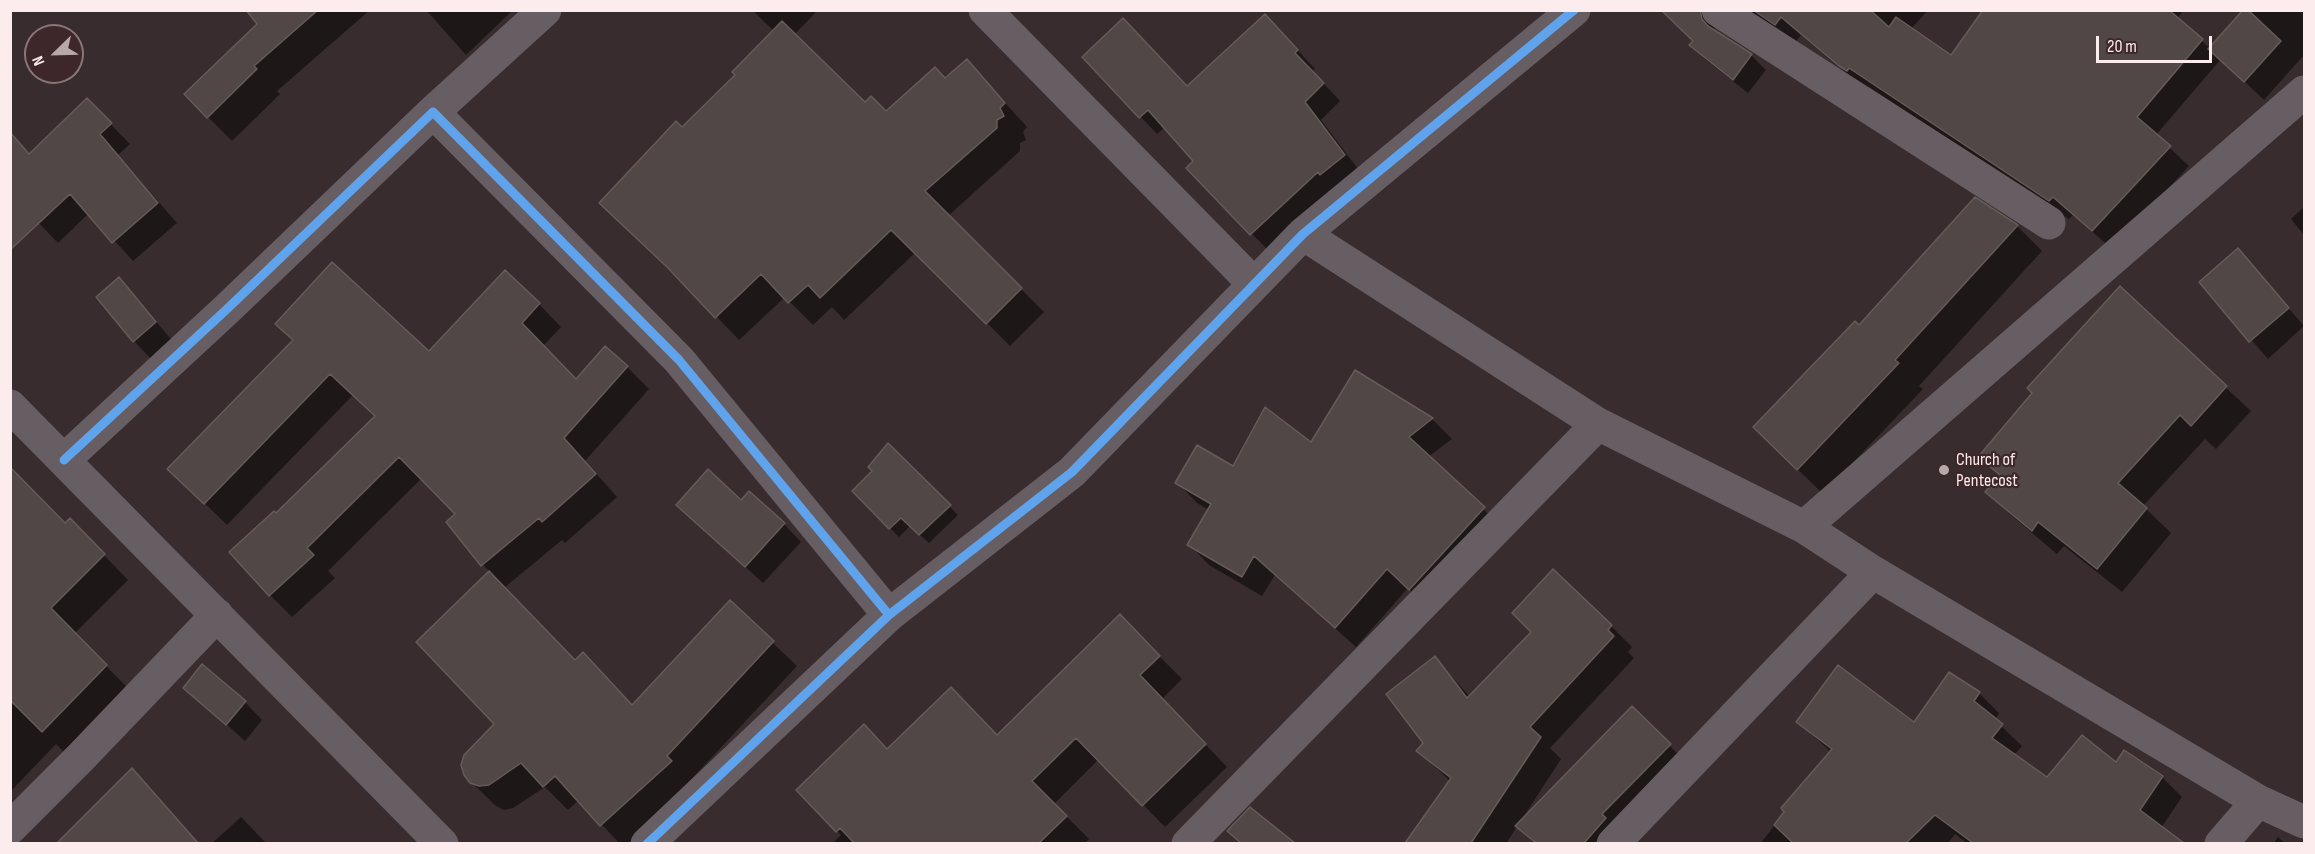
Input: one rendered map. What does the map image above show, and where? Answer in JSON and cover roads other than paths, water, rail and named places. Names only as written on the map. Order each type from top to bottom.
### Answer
[{"type":"street","points":[[64,460],[545,10]]},
{"type":"street","points":[[985,10],[1254,284]]},
{"type":"street","points":[[647,843],[889,615],[1072,472],[1303,234],[1574,10]]},
{"type":"street","points":[[1718,10],[2049,223]]},
{"type":"street","points":[[1804,526],[2304,92]]},
{"type":"street","points":[[434,112],[679,360],[889,615]]},
{"type":"street","points":[[1303,234],[1598,424],[1804,526],[1873,573],[2258,801],[2304,822]]},
{"type":"street","points":[[10,406],[442,843]]},
{"type":"street","points":[[1188,843],[1598,424]]},
{"type":"street","points":[[1613,843],[1873,573]]},
{"type":"street","points":[[10,828],[217,615]]},
{"type":"street","points":[[2221,843],[2258,801]]},
{"type":"place","name":"Church of Pentecost","points":[[1944,470]]}]
